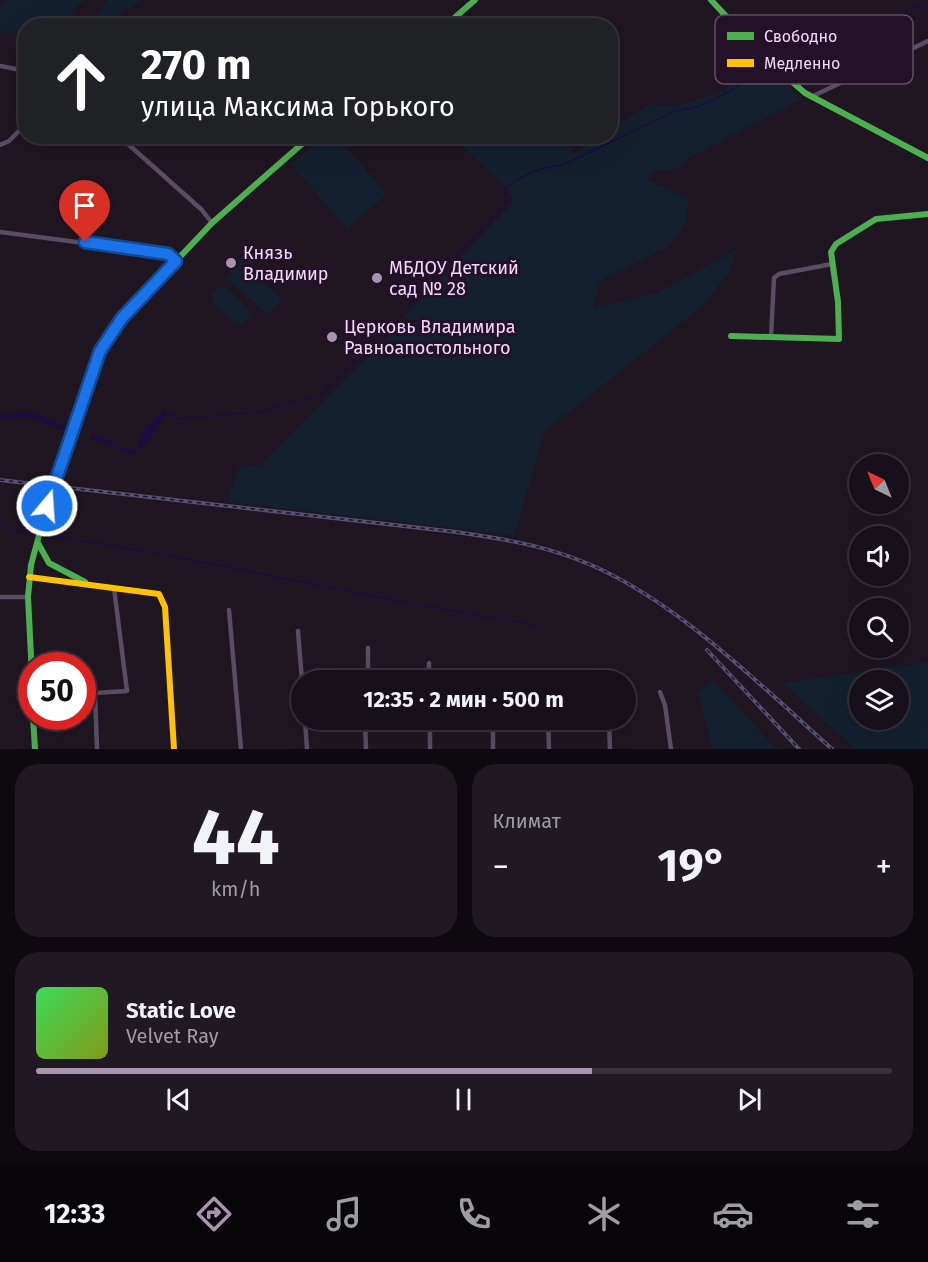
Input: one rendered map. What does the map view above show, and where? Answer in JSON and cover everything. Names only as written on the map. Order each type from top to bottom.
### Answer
[{"type":"main road","points":[[454,18],[475,0]]},
{"type":"main road","points":[[711,0],[725,15]]},
{"type":"main road","points":[[796,84],[811,97],[928,158]]},
{"type":"main road","points":[[31,652],[29,577],[39,534],[94,364],[105,342],[122,318],[212,223],[302,144]]},
{"type":"main road","points":[[731,336],[839,339],[838,302],[831,252],[836,244],[876,219],[928,214]]},
{"type":"main road","points":[[39,534],[39,551],[46,559],[63,572],[97,586]]},
{"type":"main road","points":[[29,577],[151,591],[159,594],[164,601],[174,749]]},
{"type":"main road","points":[[34,730],[35,749]]},
{"type":"street","points":[[913,48],[928,41]]},
{"type":"street","points":[[0,66],[18,69]]},
{"type":"street","points":[[811,97],[838,84]]},
{"type":"street","points":[[0,145],[9,141],[18,132]]},
{"type":"street","points":[[128,144],[202,210],[212,223]]},
{"type":"street","points":[[0,232],[168,254],[176,261]]},
{"type":"street","points":[[771,337],[774,278],[779,274],[832,264]]},
{"type":"street","points":[[97,749],[95,693],[128,691],[114,588]]},
{"type":"street","points":[[0,597],[28,597]]},
{"type":"street","points":[[229,610],[241,749]]},
{"type":"street","points":[[298,632],[301,670]]},
{"type":"street","points":[[368,648],[368,670]]},
{"type":"street","points":[[429,663],[429,670]]},
{"type":"street","points":[[660,692],[665,705],[671,749]]},
{"type":"street","points":[[305,730],[306,749]]},
{"type":"street","points":[[365,730],[366,749]]},
{"type":"street","points":[[430,730],[430,749]]},
{"type":"street","points":[[493,730],[493,749]]},
{"type":"street","points":[[548,730],[549,749]]},
{"type":"street","points":[[609,730],[610,749]]},
{"type":"shaded area","points":[[7,0],[84,0],[72,13],[78,18],[18,18],[18,35],[8,31],[7,35],[0,30],[0,5]]},
{"type":"shaded area","points":[[109,0],[142,0],[116,18],[100,18],[96,15]]},
{"type":"shaded area","points":[[731,84],[786,84],[802,99],[688,158],[680,168],[651,171],[649,181],[688,198],[687,220],[671,245],[600,281],[593,308],[657,293],[738,249],[728,274],[701,307],[545,431],[514,535],[227,502],[239,467],[261,465],[395,329],[402,334],[415,334],[417,320],[403,318],[513,203],[509,190],[460,144],[566,144],[574,153],[588,144],[618,144],[618,124],[650,104],[676,106],[724,91]]},
{"type":"shaded area","points":[[315,144],[343,144],[387,194],[347,229],[291,164]]},
{"type":"shaded area","points":[[242,261],[282,299],[267,314],[226,278]]},
{"type":"shaded area","points":[[218,288],[227,288],[249,309],[250,316],[244,324],[235,324],[213,303],[213,294]]},
{"type":"shaded area","points":[[163,411],[165,415],[156,431],[134,454],[127,453],[111,443],[133,451],[138,446],[147,426]]},
{"type":"shaded area","points":[[928,662],[928,749],[855,749],[783,683],[849,673],[849,730],[909,730],[909,670],[873,670]]},
{"type":"shaded area","points":[[713,680],[776,749],[713,749],[698,692]]},
{"type":"waterway","points":[[897,15],[928,2]]},
{"type":"waterway","points":[[618,138],[675,111],[710,102],[739,84]]},
{"type":"waterway","points":[[405,309],[508,201],[503,189],[530,173],[561,166],[607,144]]},
{"type":"waterway","points":[[163,412],[180,419],[266,411],[299,400],[318,397],[380,334]]},
{"type":"waterway","points":[[0,417],[32,416],[62,428]]},
{"type":"waterway","points":[[93,437],[111,443]]},
{"type":"waterway","points":[[0,522],[10,530],[28,533]]},
{"type":"waterway","points":[[49,535],[540,626]]},
{"type":"railway","points":[[0,480],[456,532],[547,549],[611,574],[678,617],[743,669],[832,749]]},
{"type":"railway","points":[[707,650],[799,749]]},
{"type":"traffic: fast","points":[[454,18],[475,0]]},
{"type":"traffic: fast","points":[[711,0],[725,15]]},
{"type":"traffic: fast","points":[[795,84],[805,93],[928,158]]},
{"type":"traffic: fast","points":[[31,652],[28,597],[31,565],[47,506],[100,351],[122,318],[212,223],[302,144]]},
{"type":"traffic: fast","points":[[731,336],[839,339],[838,302],[831,252],[836,244],[876,219],[928,214]]},
{"type":"traffic: fast","points":[[38,543],[49,563],[85,582]]},
{"type":"traffic: fast","points":[[34,730],[35,749]]},
{"type":"traffic: slow","points":[[29,577],[159,594],[165,607],[174,749]]},
{"type":"place","name":"Князь Владимир","points":[[231,263]]},
{"type":"place","name":"МБДОУ Детский сад № 28","points":[[377,278]]},
{"type":"place","name":"Церковь Владимира Равноапостольного","points":[[332,337]]},
{"type":"route","points":[[47,506],[100,351],[122,318],[176,261],[168,254],[85,242]]}]
